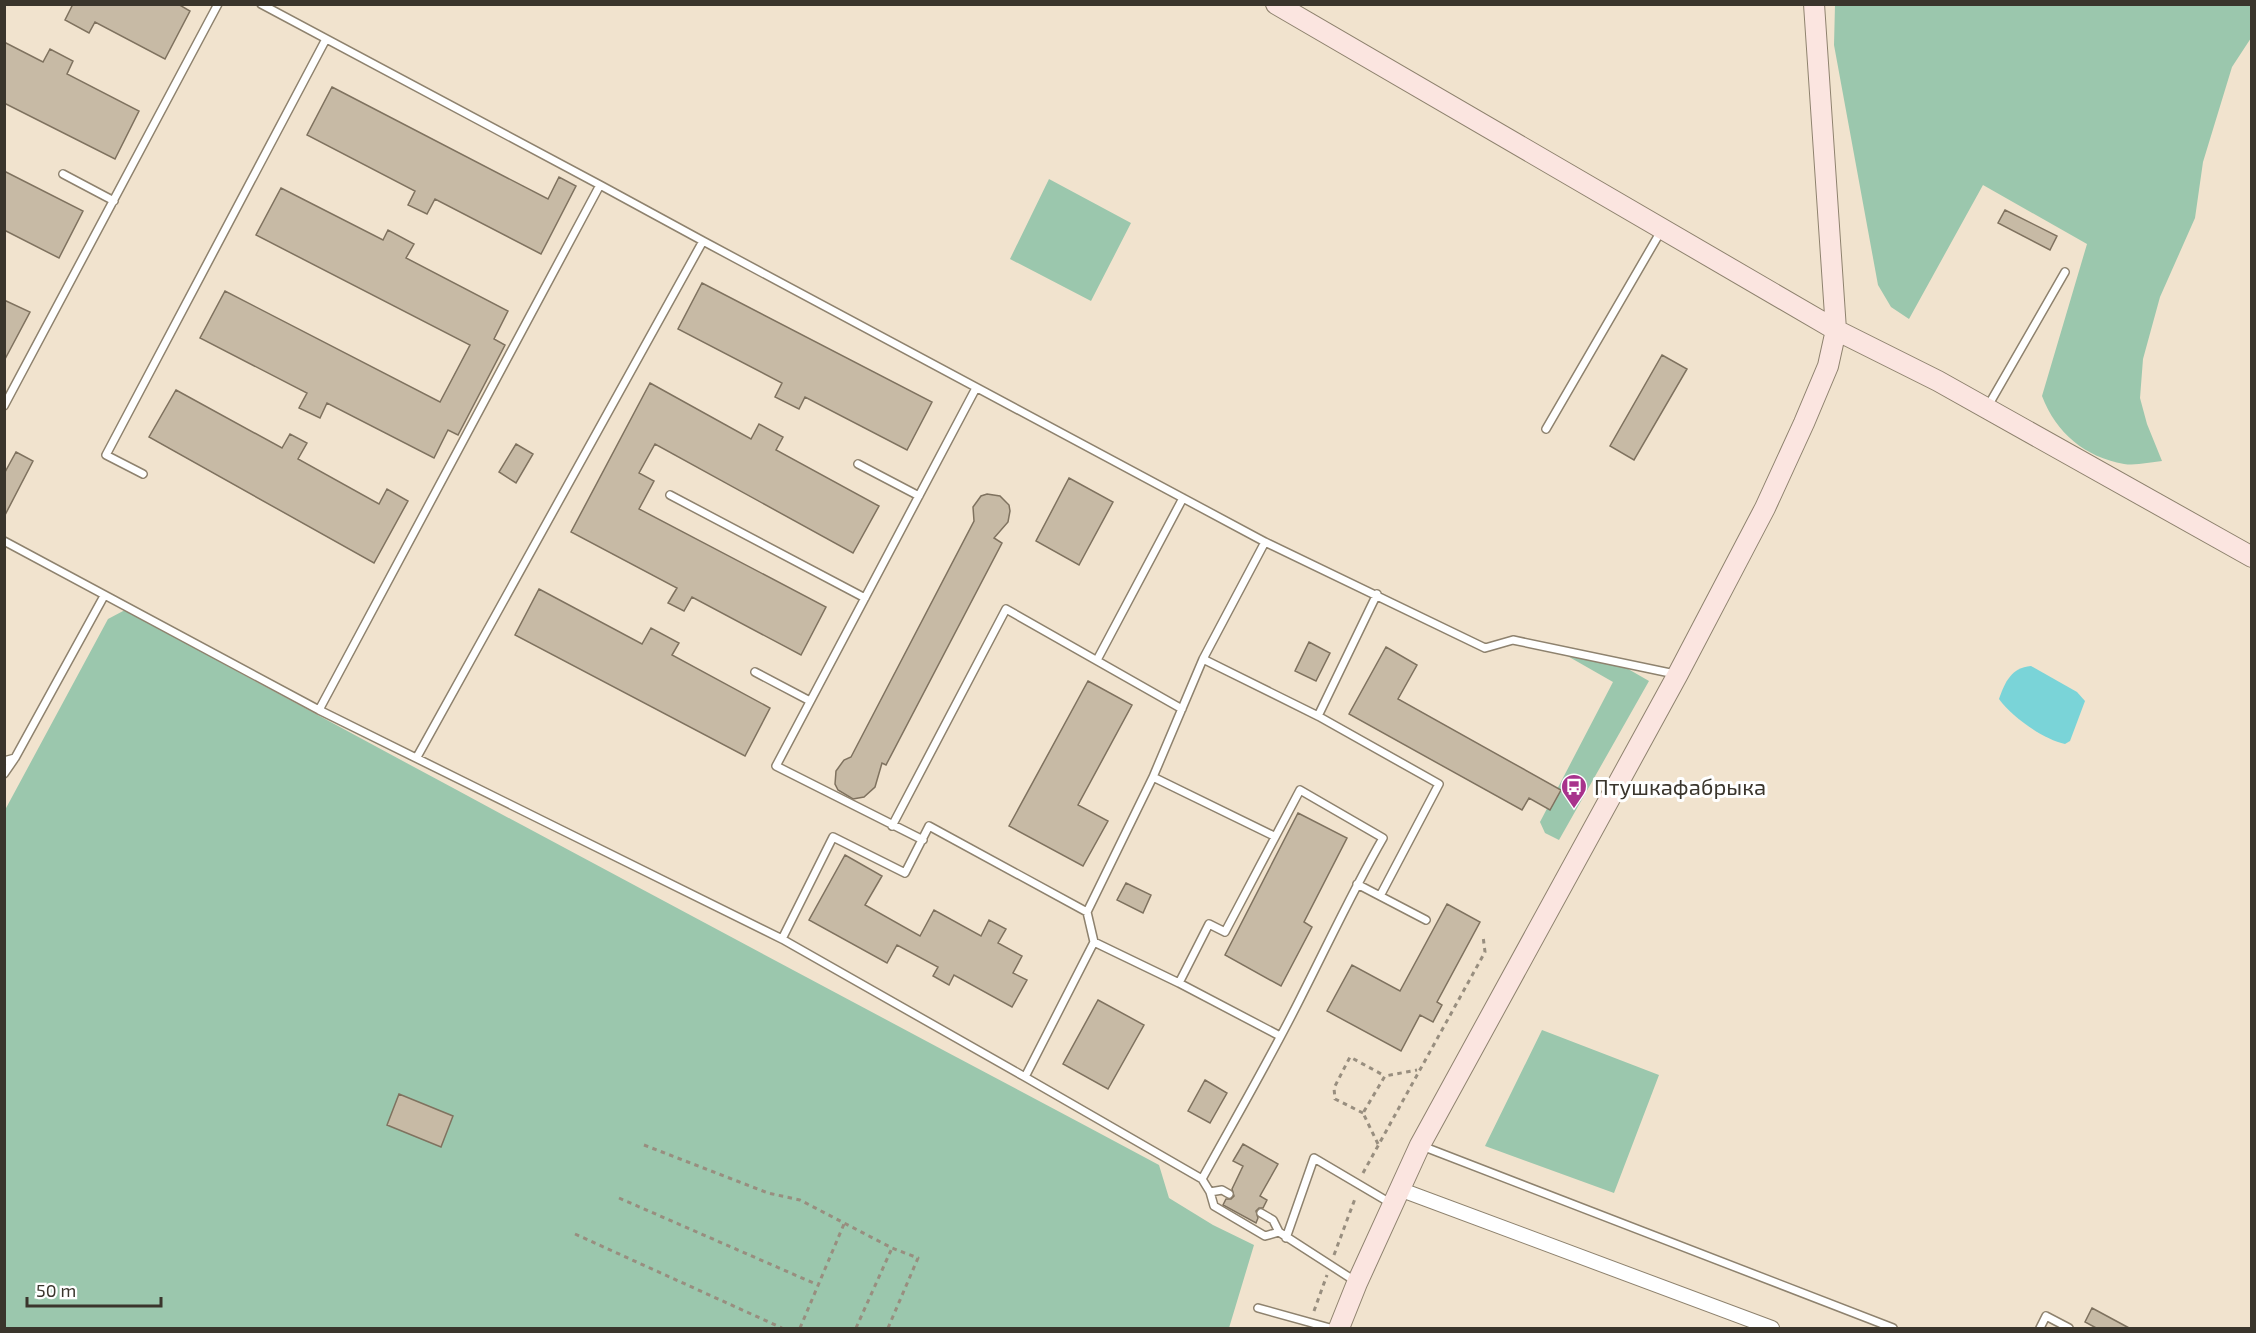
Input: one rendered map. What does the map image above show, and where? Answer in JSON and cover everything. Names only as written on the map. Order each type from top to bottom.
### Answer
[{"type":"main road","points":[[1276,4],[1836,330],[1938,381],[2252,557]]},
{"type":"main road","points":[[1339,1329],[1357,1283],[1420,1145],[1678,674],[1780,476],[1828,366],[1836,330],[1814,4]]},
{"type":"street","points":[[1395,1197],[1772,1329]]},
{"type":"lane","points":[[5,404],[218,4]]},
{"type":"lane","points":[[261,4],[1265,542],[1485,648],[1513,640],[1678,674]]},
{"type":"lane","points":[[143,474],[106,455],[326,39]]},
{"type":"lane","points":[[63,174],[114,201]]},
{"type":"lane","points":[[319,710],[600,185]]},
{"type":"lane","points":[[1546,429],[1662,228]]},
{"type":"lane","points":[[417,758],[703,241]]},
{"type":"lane","points":[[1987,408],[2065,272]]},
{"type":"lane","points":[[922,840],[776,766],[976,388]]},
{"type":"lane","points":[[858,464],[919,496]]},
{"type":"lane","points":[[670,495],[865,598]]},
{"type":"lane","points":[[1097,660],[1183,498]]},
{"type":"lane","points":[[4,541],[319,710],[782,939],[1202,1179],[1210,1192],[1214,1206],[1239,1222],[1265,1236],[1279,1232]]},
{"type":"lane","points":[[1025,1077],[1094,942],[1087,912],[1153,777],[1203,659],[1265,542]]},
{"type":"lane","points":[[1318,716],[1377,594]]},
{"type":"lane","points":[[4,774],[104,596]]},
{"type":"lane","points":[[892,826],[1006,609],[1182,709]]},
{"type":"lane","points":[[1203,659],[1318,716],[1439,784],[1380,896]]},
{"type":"lane","points":[[755,672],[810,701]]},
{"type":"lane","points":[[4,761],[15,758]]},
{"type":"lane","points":[[1153,777],[1274,836]]},
{"type":"lane","points":[[1179,983],[1209,924],[1225,932],[1300,790],[1383,838],[1356,884],[1280,1036],[1202,1179]]},
{"type":"lane","points":[[782,939],[833,837],[904,873],[929,826],[1087,912]]},
{"type":"lane","points":[[1356,884],[1426,920]]},
{"type":"lane","points":[[1094,942],[1280,1036]]},
{"type":"lane","points":[[1420,1145],[1893,1329]]},
{"type":"lane","points":[[1286,1238],[1314,1158],[1361,1185],[1395,1197]]},
{"type":"lane","points":[[1210,1192],[1222,1190],[1229,1194]]},
{"type":"lane","points":[[1261,1213],[1273,1220],[1279,1232],[1286,1238],[1357,1283]]},
{"type":"lane","points":[[1258,1308],[1330,1329]]},
{"type":"lane","points":[[2040,1329],[2046,1316],[2069,1329]]},
{"type":"path","points":[[1310,1323],[1361,1185],[1364,1170],[1485,951],[1483,936]]},
{"type":"path","points":[[1378,1144],[1364,1113],[1335,1099],[1334,1088],[1350,1057],[1385,1076],[1419,1070]]},
{"type":"path","points":[[1364,1113],[1385,1076]]},
{"type":"path","points":[[644,1145],[768,1193],[800,1200],[892,1248],[918,1258],[888,1329]]},
{"type":"path","points":[[619,1198],[818,1285]]},
{"type":"path","points":[[800,1329],[844,1224]]},
{"type":"path","points":[[575,1234],[782,1329]]},
{"type":"path","points":[[856,1329],[892,1248]]},
{"type":"green space","points":[[1835,5],[2251,5],[2251,38],[2232,67],[2203,162],[2195,218],[2160,297],[2143,359],[2140,398],[2147,424],[2162,461],[2124,464],[2097,456],[2064,432],[2055,421],[2042,396],[2087,244],[1983,185],[1909,319],[1891,307],[1878,285],[1834,45]]},
{"type":"green space","points":[[1049,179],[1131,223],[1091,301],[1010,259]]},
{"type":"green space","points":[[125,610],[512,820],[1159,1165],[1169,1198],[1213,1225],[1254,1245],[1229,1328],[5,1328],[5,810],[108,619]]},
{"type":"green space","points":[[1557,650],[1616,662],[1649,681],[1559,840],[1545,833],[1540,822],[1613,682]]},
{"type":"green space","points":[[1542,1030],[1659,1075],[1614,1193],[1485,1146]]},
{"type":"water","points":[[2031,666],[2077,692],[2085,701],[2070,741],[2065,744],[2029,726],[1999,699],[2010,677],[2018,670]]},
{"type":"building","points":[[73,4],[178,4],[190,11],[165,59],[95,22],[89,33],[65,20]]},
{"type":"building","points":[[4,42],[43,62],[50,49],[73,61],[67,74],[139,111],[115,159],[4,103]]},
{"type":"building","points":[[332,87],[548,199],[559,177],[576,186],[541,254],[435,199],[427,214],[408,205],[415,191],[307,135]]},
{"type":"building","points":[[4,171],[83,211],[59,258],[4,230]]},
{"type":"building","points":[[281,188],[383,240],[388,230],[414,244],[406,258],[508,311],[494,339],[505,345],[458,435],[448,430],[434,458],[327,403],[320,418],[299,408],[307,393],[200,338],[225,291],[440,402],[470,345],[256,235]]},
{"type":"building","points":[[2005,210],[2057,236],[2050,250],[1998,223]]},
{"type":"building","points":[[702,283],[932,402],[907,450],[805,397],[799,409],[775,397],[782,383],[678,329]]},
{"type":"building","points":[[4,300],[30,312],[4,361]]},
{"type":"building","points":[[1662,355],[1687,369],[1634,460],[1610,446]]},
{"type":"building","points":[[650,383],[751,439],[759,424],[783,437],[776,450],[879,506],[853,553],[655,444],[639,473],[654,481],[639,509],[826,607],[801,655],[692,597],[684,611],[668,603],[677,588],[571,532]]},
{"type":"building","points":[[176,390],[282,448],[290,434],[307,443],[298,459],[379,504],[387,489],[408,501],[374,563],[149,437]]},
{"type":"building","points":[[516,444],[533,454],[516,483],[499,472]]},
{"type":"building","points":[[16,452],[33,461],[4,517],[4,474]]},
{"type":"building","points":[[1069,478],[1113,502],[1079,565],[1036,541]]},
{"type":"building","points":[[987,494],[1000,496],[1009,505],[1008,522],[994,538],[1002,543],[886,765],[882,763],[875,787],[864,797],[853,799],[838,790],[835,784],[836,771],[844,760],[851,757],[974,521],[973,507],[981,496]]},
{"type":"building","points":[[539,589],[642,644],[651,628],[679,643],[672,655],[770,708],[745,756],[515,635]]},
{"type":"building","points":[[1309,642],[1330,653],[1316,681],[1295,671]]},
{"type":"building","points":[[1386,647],[1417,665],[1398,699],[1561,790],[1550,810],[1529,798],[1522,810],[1349,714]]},
{"type":"building","points":[[1088,681],[1132,705],[1078,805],[1108,821],[1083,866],[1009,826]]},
{"type":"building","points":[[1298,813],[1347,838],[1304,922],[1312,927],[1281,986],[1225,955]]},
{"type":"building","points":[[845,855],[882,876],[865,905],[920,936],[934,910],[981,936],[989,920],[1006,929],[998,943],[1022,956],[1013,973],[1027,980],[1012,1007],[954,975],[949,985],[933,976],[938,967],[897,945],[887,963],[809,920]]},
{"type":"building","points":[[1126,883],[1151,895],[1143,913],[1117,900]]},
{"type":"building","points":[[1447,904],[1480,922],[1437,1002],[1442,1005],[1433,1022],[1420,1015],[1401,1051],[1327,1011],[1352,965],[1400,991]]},
{"type":"building","points":[[1098,1000],[1144,1025],[1108,1089],[1063,1064]]},
{"type":"building","points":[[1205,1080],[1227,1093],[1210,1123],[1188,1111]]},
{"type":"building","points":[[399,1094],[453,1116],[441,1147],[387,1125]]},
{"type":"building","points":[[1243,1144],[1278,1164],[1260,1196],[1267,1200],[1263,1208],[1256,1211],[1258,1218],[1256,1223],[1223,1205],[1226,1199],[1234,1196],[1232,1189],[1243,1166],[1233,1161]]},
{"type":"building","points":[[2092,1308],[2131,1329],[2098,1329],[2085,1322]]},
{"type":"place","name":"Птушкафабрыка","points":[[1574,810]]}]
